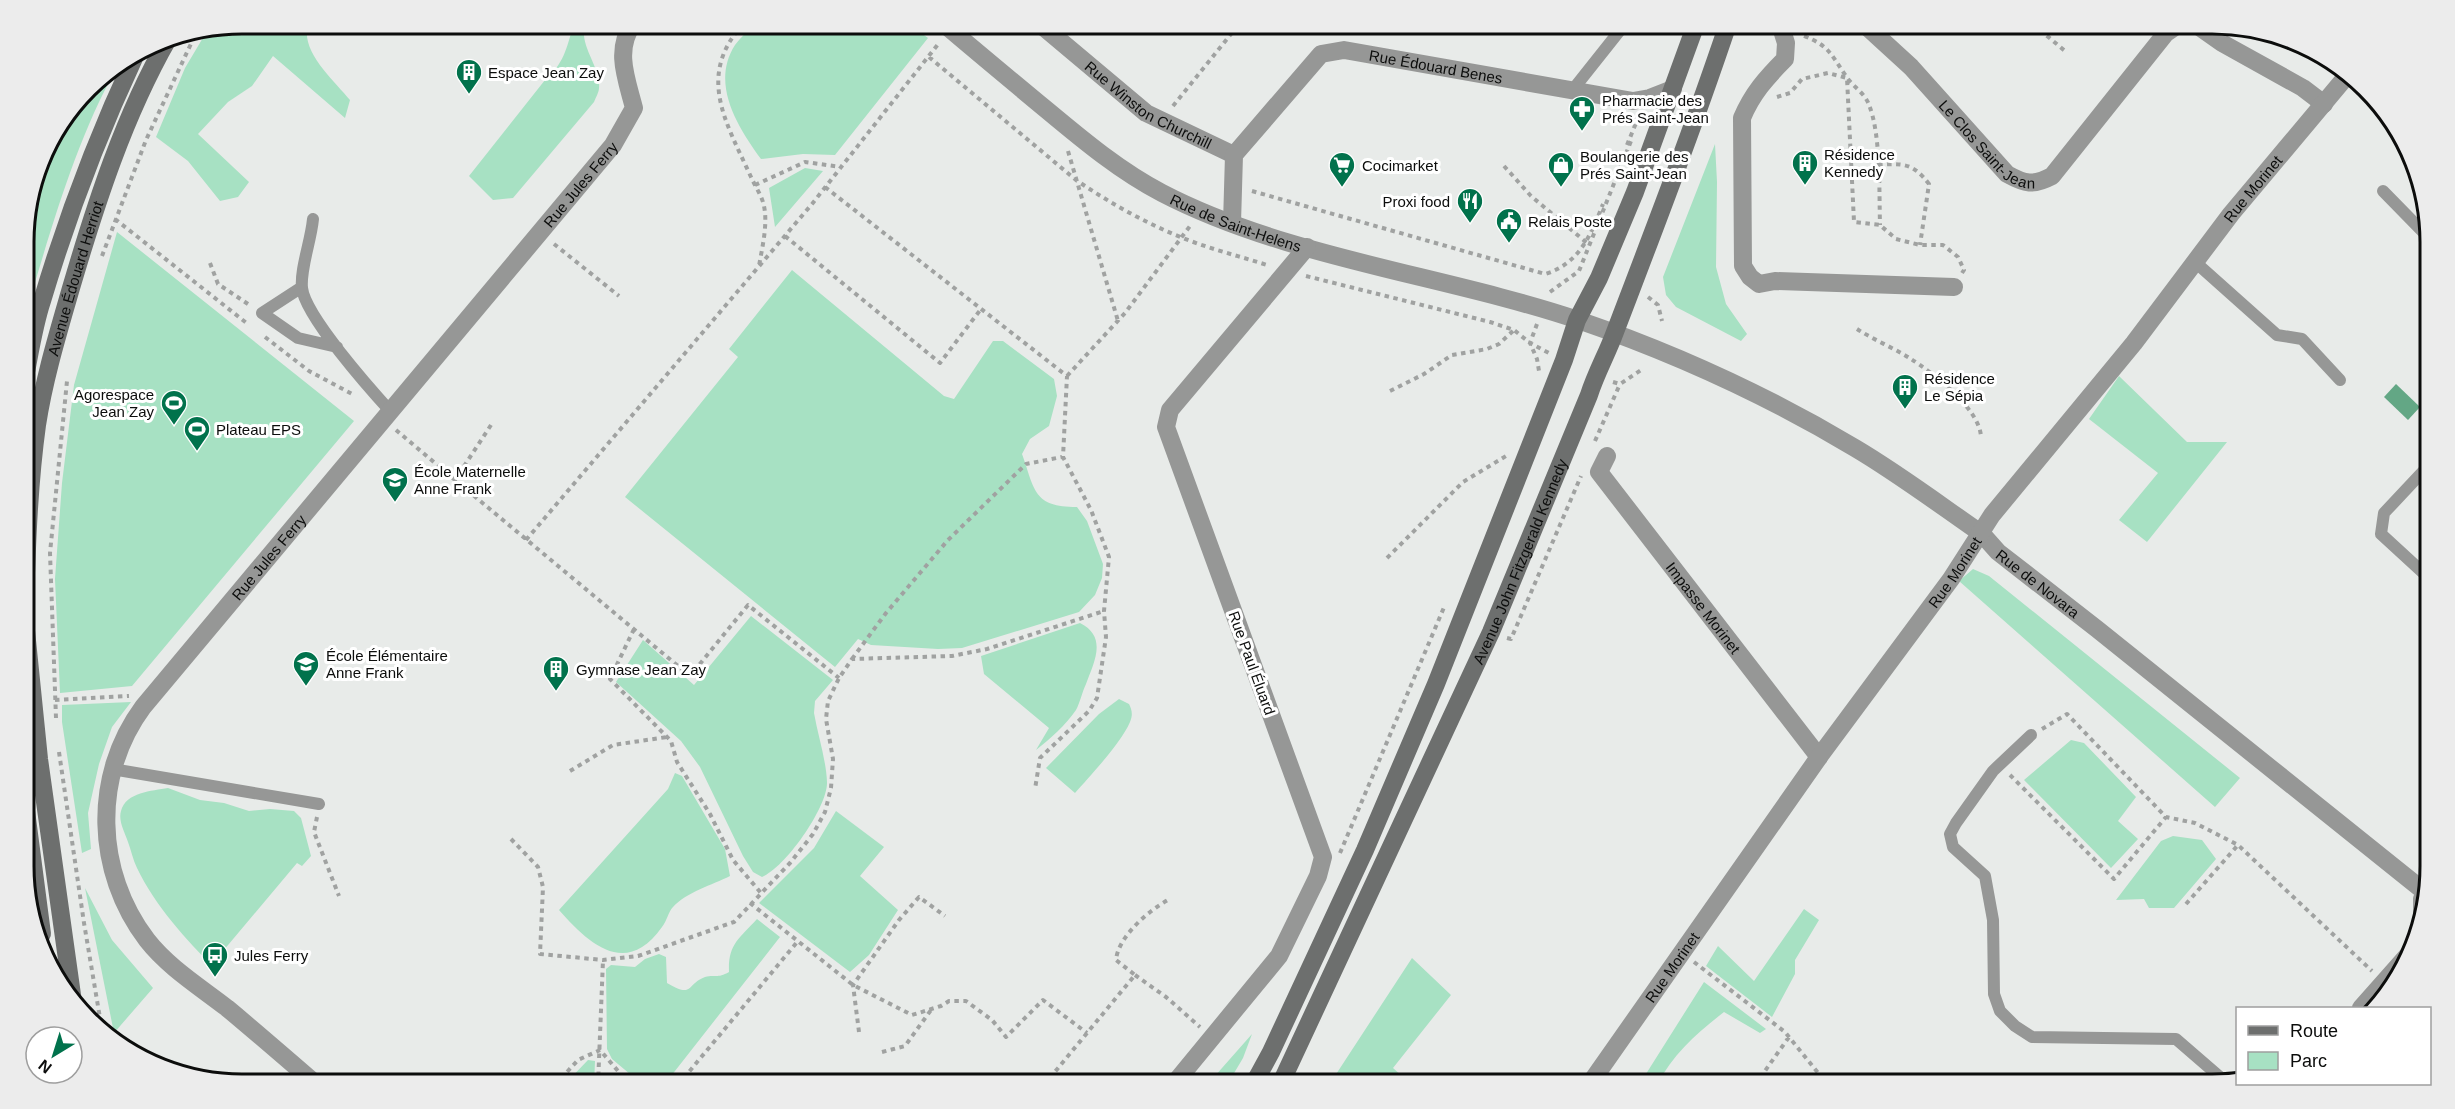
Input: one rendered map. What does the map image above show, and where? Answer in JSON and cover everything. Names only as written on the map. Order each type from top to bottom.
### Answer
[{"type":"main road","name":"Avenue John Fitzgerald Kennedy","points":[[1259,1074],[1360,860],[1436,684],[1556,381],[1577,320],[1604,268],[1693,34]]},
{"type":"main road","name":"Avenue John Fitzgerald Kennedy","points":[[1285,1074],[1491,632],[1614,334],[1695,122],[1725,34]]},
{"type":"main road","name":"Avenue Édouard Herriot","points":[[35,457],[38,423],[57,338],[103,185],[135,106],[162,52]]},
{"type":"main road","name":"Avenue Édouard Herriot","points":[[35,331],[41,303],[73,208],[108,114],[129,68]]},
{"type":"main road","points":[[34,712],[70,983]]},
{"type":"main road","points":[[35,880],[38,902]]},
{"type":"street","name":"Rue Jules Ferry","points":[[305,1075],[174,967],[148,942],[131,915],[112,869],[107,844],[106,802],[112,769],[131,724],[154,694],[613,145],[634,108],[621,53],[627,34]]},
{"type":"street","name":"Rue de Saint-Helens","points":[[955,34],[1124,171],[1162,194],[1232,223],[1307,247],[1543,310],[1614,334]]},
{"type":"street","name":"Rue Winston Churchill","points":[[1052,34],[1146,114],[1234,155]]},
{"type":"street","points":[[1783,34],[1786,43],[1785,59],[1764,80],[1751,98],[1742,118],[1743,266],[1750,277],[1759,284],[1775,281],[1954,287]]},
{"type":"street","name":"Le Clos Saint-Jean","points":[[1875,34],[1911,67],[2007,174],[2020,181],[2038,183],[2052,176],[2165,34]]},
{"type":"street","points":[[2209,34],[2303,88],[2324,104]]},
{"type":"street","name":"Rue Édouard Benes","points":[[1234,155],[1321,54],[1344,50],[1570,92],[1642,100],[1673,90]]},
{"type":"street","name":"Rue Morinet","points":[[1596,1074],[1819,757],[1951,579],[1982,534],[1992,515],[2134,344],[2194,261],[2343,80]]},
{"type":"street","points":[[1232,223],[1234,155]]},
{"type":"street","name":"Rue Paul Éluard","points":[[1182,1075],[1279,956],[1318,876],[1323,857],[1166,427],[1170,410],[1307,247]]},
{"type":"street","name":"Rue de Novara","points":[[1614,334],[1718,375],[1803,418],[1875,460],[1982,534],[1998,552],[2419,887]]},
{"type":"street","name":"Impasse Morinet","points":[[1600,451],[1599,472],[1819,757]]},
{"type":"street","points":[[2362,1007],[2391,975]]},
{"type":"lane","points":[[1570,92],[1617,34]]},
{"type":"lane","points":[[2383,191],[2419,228]]},
{"type":"lane","points":[[313,219],[302,287],[305,300],[388,416]]},
{"type":"lane","points":[[2194,261],[2277,335],[2302,339],[2340,380]]},
{"type":"lane","points":[[302,287],[262,313],[298,338],[338,347]]},
{"type":"lane","points":[[2420,475],[2384,513],[2381,534],[2420,570]]},
{"type":"lane","points":[[2031,735],[2000,765],[1950,834],[1953,847],[1985,876],[1993,920],[1994,994],[2000,1011],[2014,1026],[2032,1037],[2176,1038],[2217,1074]]},
{"type":"lane","points":[[112,769],[319,804]]},
{"type":"path","points":[[735,34],[719,61],[718,97],[764,206],[764,240],[759,267]]},
{"type":"path","points":[[526,540],[785,236],[841,167],[942,34]]},
{"type":"path","points":[[1162,121],[1231,34]]},
{"type":"path","points":[[1801,34],[1818,41],[1835,56],[1846,78],[1869,104],[1878,165],[1880,225]]},
{"type":"path","points":[[2045,34],[2065,51]]},
{"type":"path","points":[[100,263],[155,120],[192,41]]},
{"type":"path","points":[[1773,98],[1790,93],[1802,79],[1828,73],[1846,78]]},
{"type":"path","points":[[1846,78],[1854,222],[1880,225],[1896,239],[1920,245],[1943,245],[1958,257],[1964,270],[1954,287]]},
{"type":"path","points":[[1233,185],[1545,274],[1559,270],[1587,243],[1636,123],[1642,100]]},
{"type":"path","points":[[1539,375],[1537,359],[1530,343],[1551,292],[1579,271],[1642,100]]},
{"type":"path","points":[[1060,121],[1083,208],[1118,321]]},
{"type":"path","points":[[755,185],[805,162],[841,167]]},
{"type":"path","points":[[1878,165],[1901,164],[1919,170],[1929,184],[1920,245]]},
{"type":"path","points":[[1504,166],[1531,196],[1587,243]]},
{"type":"path","points":[[825,187],[1067,376]]},
{"type":"path","points":[[1035,789],[1040,758],[1089,711],[1097,698],[1106,637],[1104,611],[1109,557],[1091,510],[1063,457],[1067,376],[1118,321],[1201,211]]},
{"type":"path","points":[[115,219],[253,328]]},
{"type":"path","points":[[540,233],[619,296]]},
{"type":"path","points":[[785,236],[940,363],[981,309]]},
{"type":"path","points":[[210,263],[218,284],[262,313]]},
{"type":"path","points":[[1629,292],[1647,295],[1658,305],[1662,321]]},
{"type":"path","points":[[1857,329],[1909,358],[1938,379],[1964,404],[1981,427],[1982,437]]},
{"type":"path","points":[[1390,391],[1424,374],[1452,355],[1487,349],[1499,344],[1514,330]]},
{"type":"path","points":[[263,335],[309,371],[357,396]]},
{"type":"path","points":[[56,720],[50,553],[67,375]]},
{"type":"path","points":[[1600,451],[1620,384]]},
{"type":"path","points":[[388,416],[455,480],[690,676],[748,605],[839,678]]},
{"type":"path","points":[[455,480],[491,425]]},
{"type":"path","points":[[1502,466],[1510,445]]},
{"type":"path","points":[[1387,558],[1463,482],[1506,455]]},
{"type":"path","points":[[511,839],[538,867],[543,886],[540,954],[603,960],[638,956],[734,922],[790,863],[813,834],[825,812],[831,788],[832,759],[825,719],[828,701],[839,678],[852,659],[886,613],[948,540],[1026,464],[1063,457]]},
{"type":"path","points":[[1491,632],[1511,639],[1584,467]]},
{"type":"path","points":[[1338,859],[1448,598]]},
{"type":"path","points":[[852,659],[952,656],[987,650],[1104,611]]},
{"type":"path","points":[[634,629],[610,679],[671,741],[677,762],[710,814],[733,860],[761,893]]},
{"type":"path","points":[[55,700],[154,694]]},
{"type":"path","points":[[2031,735],[2067,714],[2166,818],[2195,823],[2238,845],[2384,982]]},
{"type":"path","points":[[570,771],[613,745],[667,737]]},
{"type":"path","points":[[58,744],[100,1018]]},
{"type":"path","points":[[2000,765],[2114,879],[2166,818]]},
{"type":"path","points":[[319,804],[314,832],[339,896]]},
{"type":"path","points":[[2186,904],[2238,845]]},
{"type":"path","points":[[859,1032],[853,985],[899,920],[919,897],[945,916]]},
{"type":"path","points":[[1168,900],[1151,909],[1117,948],[1116,960],[1166,997],[1212,1039]]},
{"type":"path","points":[[750,903],[853,985],[912,1015],[941,1006],[949,1001],[966,1001],[992,1020],[1006,1037],[1043,1000],[1087,1034]]},
{"type":"path","points":[[687,1075],[798,941]]},
{"type":"path","points":[[1682,951],[1789,1037],[1819,1074]]},
{"type":"path","points":[[599,1075],[603,960]]},
{"type":"path","points":[[1053,1075],[1135,975]]},
{"type":"path","points":[[882,1052],[905,1046],[932,1008]]},
{"type":"path","points":[[1763,1074],[1789,1037]]},
{"type":"path","points":[[564,1075],[578,1060],[600,1050]]},
{"type":"path","points":[[600,1050],[621,1075]]},
{"type":"green space","points":[[243,34],[307,34],[309,45],[320,65],[350,100],[345,118],[273,56],[252,86],[228,102],[198,134],[249,182],[238,197],[220,201],[188,161],[156,137],[185,68],[202,39]]},
{"type":"green space","points":[[571,34],[584,34],[599,81],[599,90],[594,102],[513,198],[493,200],[469,176],[556,68]]},
{"type":"green space","points":[[745,34],[923,34],[928,38],[835,155],[803,154],[761,159],[736,119],[726,90],[725,75],[728,60],[735,45]]},
{"type":"green space","points":[[108,83],[88,126],[54,220],[35,283],[35,229],[38,202],[46,176],[62,138],[77,116]]},
{"type":"green space","points":[[1715,144],[1716,267],[1726,304],[1747,334],[1741,341],[1676,307],[1666,295],[1663,277]]},
{"type":"green space","points":[[805,168],[823,171],[775,227],[769,188]]},
{"type":"green space","name":"Plateau EPS","points":[[117,232],[354,421],[132,686],[60,693],[55,579],[62,483],[74,385]]},
{"type":"green space","points":[[792,270],[944,396],[954,399],[993,341],[1003,341],[1054,379],[1057,396],[1049,426],[1030,439],[1022,454],[1034,487],[1044,500],[1052,504],[1077,507],[1087,521],[1103,564],[1102,578],[1095,595],[1079,612],[962,648],[871,645],[858,639],[835,667],[625,497],[738,357],[729,349]]},
{"type":"green space","points":[[2119,376],[2187,442],[2227,442],[2147,542],[2119,520],[2158,473],[2089,419]]},
{"type":"green space","points":[[1973,569],[1989,576],[2240,778],[2215,807],[1959,581]]},
{"type":"green space","points":[[751,616],[833,680],[815,701],[814,713],[825,765],[827,782],[825,793],[804,836],[782,862],[762,877],[753,872],[743,856],[700,767],[681,741],[616,682],[643,640],[694,685]]},
{"type":"green space","points":[[1080,623],[1094,635],[1095,659],[1076,710],[1058,732],[1036,750],[1049,728],[984,674],[981,656]]},
{"type":"green space","points":[[1119,699],[1129,704],[1132,713],[1130,722],[1113,749],[1075,793],[1046,768],[1099,714]]},
{"type":"green space","points":[[131,702],[112,727],[99,764],[88,813],[91,849],[82,853],[62,722],[62,705]]},
{"type":"green space","points":[[2071,740],[2084,743],[2136,797],[2118,821],[2138,839],[2111,868],[2024,780]]},
{"type":"green space","points":[[675,773],[682,776],[725,849],[730,876],[692,893],[679,902],[671,909],[662,927],[648,942],[635,951],[622,953],[608,950],[595,944],[559,910],[668,789]]},
{"type":"green space","points":[[168,788],[200,800],[224,803],[249,811],[270,809],[294,811],[301,818],[311,856],[302,866],[297,863],[218,957],[222,961],[215,969],[182,934],[153,896],[136,865],[121,823],[121,811],[128,800],[140,794]]},
{"type":"green space","points":[[836,811],[884,847],[860,876],[898,910],[869,955],[850,972],[759,903],[814,848]]},
{"type":"green space","points":[[2173,836],[2202,840],[2216,859],[2174,908],[2149,908],[2144,899],[2116,900],[2161,841]]},
{"type":"green space","points":[[85,888],[112,940],[153,988],[115,1031]]},
{"type":"green space","points":[[1804,909],[1819,920],[1795,960],[1795,974],[1772,1017],[1706,966],[1718,946],[1754,981]]},
{"type":"green space","points":[[757,919],[780,937],[672,1075],[631,1075],[612,1059],[607,1049],[606,969],[611,965],[635,967],[645,959],[659,954],[666,957],[667,983],[686,990],[705,977],[729,972],[730,955],[740,937]]},
{"type":"green space","points":[[1412,958],[1451,995],[1393,1068],[1400,1074],[1336,1074]]},
{"type":"green space","points":[[1704,982],[1766,1029],[1760,1033],[1724,1012],[1686,1045],[1663,1074],[1646,1074]]},
{"type":"green space","points":[[1252,1034],[1243,1058],[1233,1075],[1216,1075]]},
{"type":"green space","points":[[588,1060],[595,1061],[594,1075],[574,1075]]},
{"type":"shaded area","points":[[2396,384],[2420,407],[2408,420],[2384,397]]},
{"type":"place","name":"Espace Jean Zay","points":[[469,95]]},
{"type":"place","name":"Pharmacie des Prés Saint-Jean","points":[[1582,132]]},
{"type":"place","name":"Résidence Kennedy","points":[[1805,186]]},
{"type":"place","name":"Cocimarket","points":[[1342,188]]},
{"type":"place","name":"Boulangerie des Prés Saint-Jean","points":[[1561,188]]},
{"type":"place","name":"Proxi food","points":[[1470,224]]},
{"type":"place","name":"Relais Poste","points":[[1509,244]]},
{"type":"place","name":"Résidence Le Sépia","points":[[1905,410]]},
{"type":"place","name":"Agorespace Jean Zay","points":[[174,426]]},
{"type":"place","name":"Plateau EPS","points":[[197,452]]},
{"type":"place","name":"École Maternelle Anne Frank","points":[[395,503]]},
{"type":"place","name":"École Élémentaire Anne Frank","points":[[306,687]]},
{"type":"place","name":"Gymnase Jean Zay","points":[[556,692]]},
{"type":"place","name":"Jules Ferry","points":[[215,978]]}]
